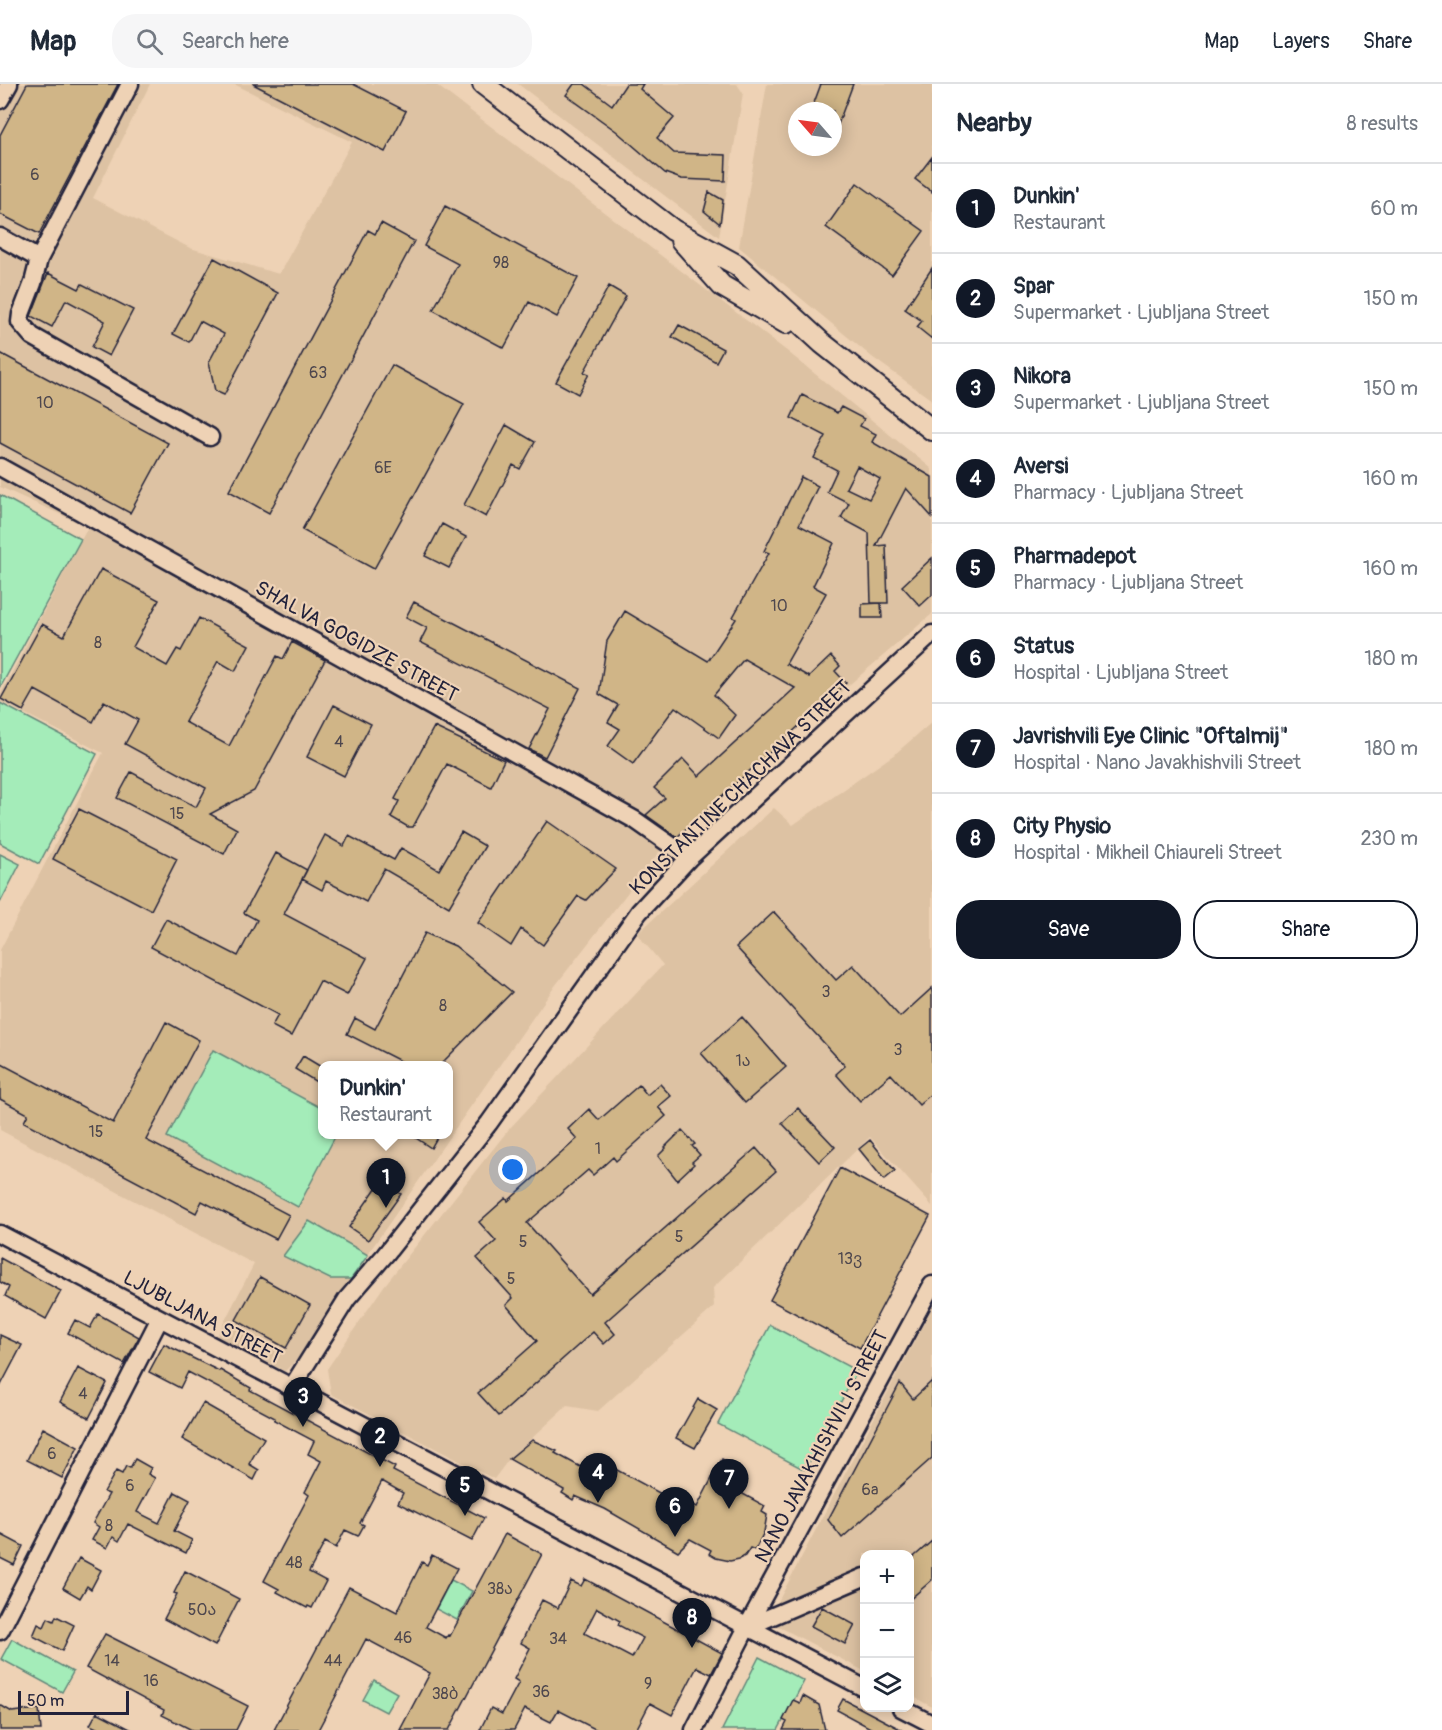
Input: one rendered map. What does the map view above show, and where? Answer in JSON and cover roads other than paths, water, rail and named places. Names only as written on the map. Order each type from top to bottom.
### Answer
[{"type":"main road","points":[[483,84],[673,230],[737,266],[822,343],[932,430]]},
{"type":"main road","points":[[673,230],[722,286],[822,343]]},
{"type":"street","points":[[0,100],[9,84]]},
{"type":"street","points":[[130,84],[39,259],[33,284],[21,314],[21,322],[32,336],[210,437]]},
{"type":"street","points":[[0,237],[39,259]]},
{"type":"street","points":[[722,286],[737,266]]},
{"type":"street","name":"SHALVA GOGIDZE STREET","points":[[0,467],[635,820],[689,858]]},
{"type":"street","name":"KONSTANTINE CHACHAVA STREET","points":[[292,1388],[347,1299],[385,1255],[489,1123],[639,912],[689,858],[932,634]]},
{"type":"street","name":"LJUBLJANA STREET","points":[[0,1234],[860,1686]]},
{"type":"street","name":"NANO JAVAKHISHVILI STREET","points":[[694,1730],[747,1627],[932,1285]]},
{"type":"street","points":[[0,1632],[160,1318]]},
{"type":"street","points":[[747,1627],[860,1579]]},
{"type":"street","points":[[910,1712],[932,1724]]},
{"type":"place","name":"Dunkin'","points":[[386,1208]]},
{"type":"place","name":"Nikora","points":[[303,1427]]},
{"type":"place","name":"Spar","points":[[380,1467]]},
{"type":"place","name":"Aversi","points":[[598,1503]]},
{"type":"place","name":"Javrishvili Eye Clinic \"Oftalmij\"","points":[[729,1509]]},
{"type":"place","name":"Pharmadepot","points":[[465,1516]]},
{"type":"place","name":"Status","points":[[675,1537]]},
{"type":"place","name":"City Physio","points":[[692,1648]]}]
